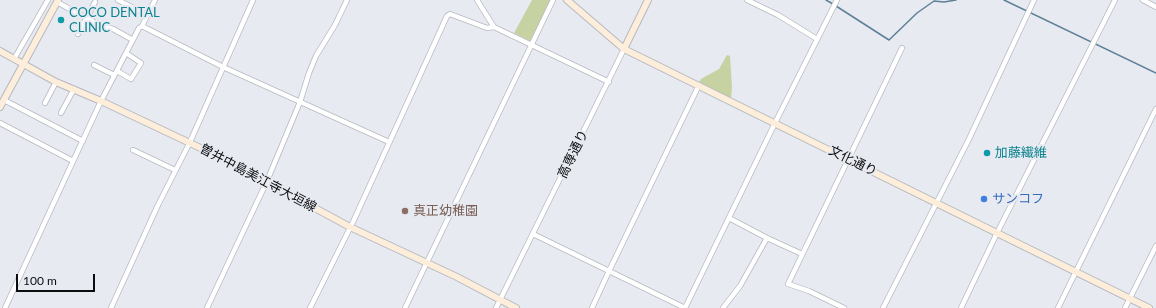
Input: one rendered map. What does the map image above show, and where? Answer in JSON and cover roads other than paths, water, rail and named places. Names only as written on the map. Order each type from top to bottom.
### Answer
[{"type":"street","points":[[14,59],[48,0]]},
{"type":"street","points":[[118,0],[147,15]]},
{"type":"street","points":[[5,308],[102,101],[139,28],[142,26],[154,0]]},
{"type":"street","points":[[112,308],[158,205],[190,142],[253,0]]},
{"type":"street","points":[[207,308],[267,181],[300,102],[316,56],[335,25],[346,0]]},
{"type":"street","points":[[477,0],[494,27],[609,82]]},
{"type":"street","points":[[405,308],[553,0]]},
{"type":"street","name":"文化通り","points":[[567,0],[624,49],[1148,308]]},
{"type":"street","name":"高専通り","points":[[496,308],[609,82],[648,0]]},
{"type":"street","points":[[747,0],[778,15],[817,39]]},
{"type":"street","points":[[533,234],[685,308],[837,0]]},
{"type":"street","points":[[883,308],[969,139],[1034,0]]},
{"type":"street","points":[[961,308],[997,233],[1115,0]]},
{"type":"street","points":[[1143,0],[1156,8]]},
{"type":"street","points":[[0,107],[58,1],[99,25],[113,29],[133,40]]},
{"type":"street","points":[[78,34],[95,2]]},
{"type":"street","points":[[310,308],[350,227],[447,16],[450,14],[487,28],[494,27]]},
{"type":"street","points":[[142,26],[223,67],[388,142]]},
{"type":"street","points":[[844,308],[809,291],[788,284],[902,48]]},
{"type":"street","name":"曽井中島美江寺大垣線","points":[[0,51],[56,82],[102,101],[190,142],[267,181],[350,227],[426,262],[516,308]]},
{"type":"street","points":[[94,66],[131,79],[141,63],[126,54]]},
{"type":"street","points":[[45,103],[56,82]]},
{"type":"street","points":[[592,308],[608,271],[699,85]]},
{"type":"street","points":[[61,113],[74,89]]},
{"type":"street","points":[[4,100],[83,141]]},
{"type":"street","points":[[1058,308],[1156,108]]},
{"type":"street","points":[[0,123],[74,161]]},
{"type":"street","points":[[133,150],[175,170]]},
{"type":"street","points":[[729,218],[802,254]]},
{"type":"street","points":[[722,308],[740,286],[768,238]]},
{"type":"street","points":[[1125,308],[1156,246]]},
{"type":"waterway","points":[[826,0],[833,4]]},
{"type":"waterway","points":[[836,6],[889,40],[917,13],[934,1],[944,2],[956,0]]},
{"type":"waterway","points":[[1004,0],[1156,73]]},
{"type":"place","name":"COCO DENTAL CLINIC","points":[[61,20]]},
{"type":"place","name":"加藤繊維","points":[[987,153]]},
{"type":"place","name":"サンコフ","points":[[984,199]]},
{"type":"place","name":"真正幼稚園","points":[[405,211]]}]
